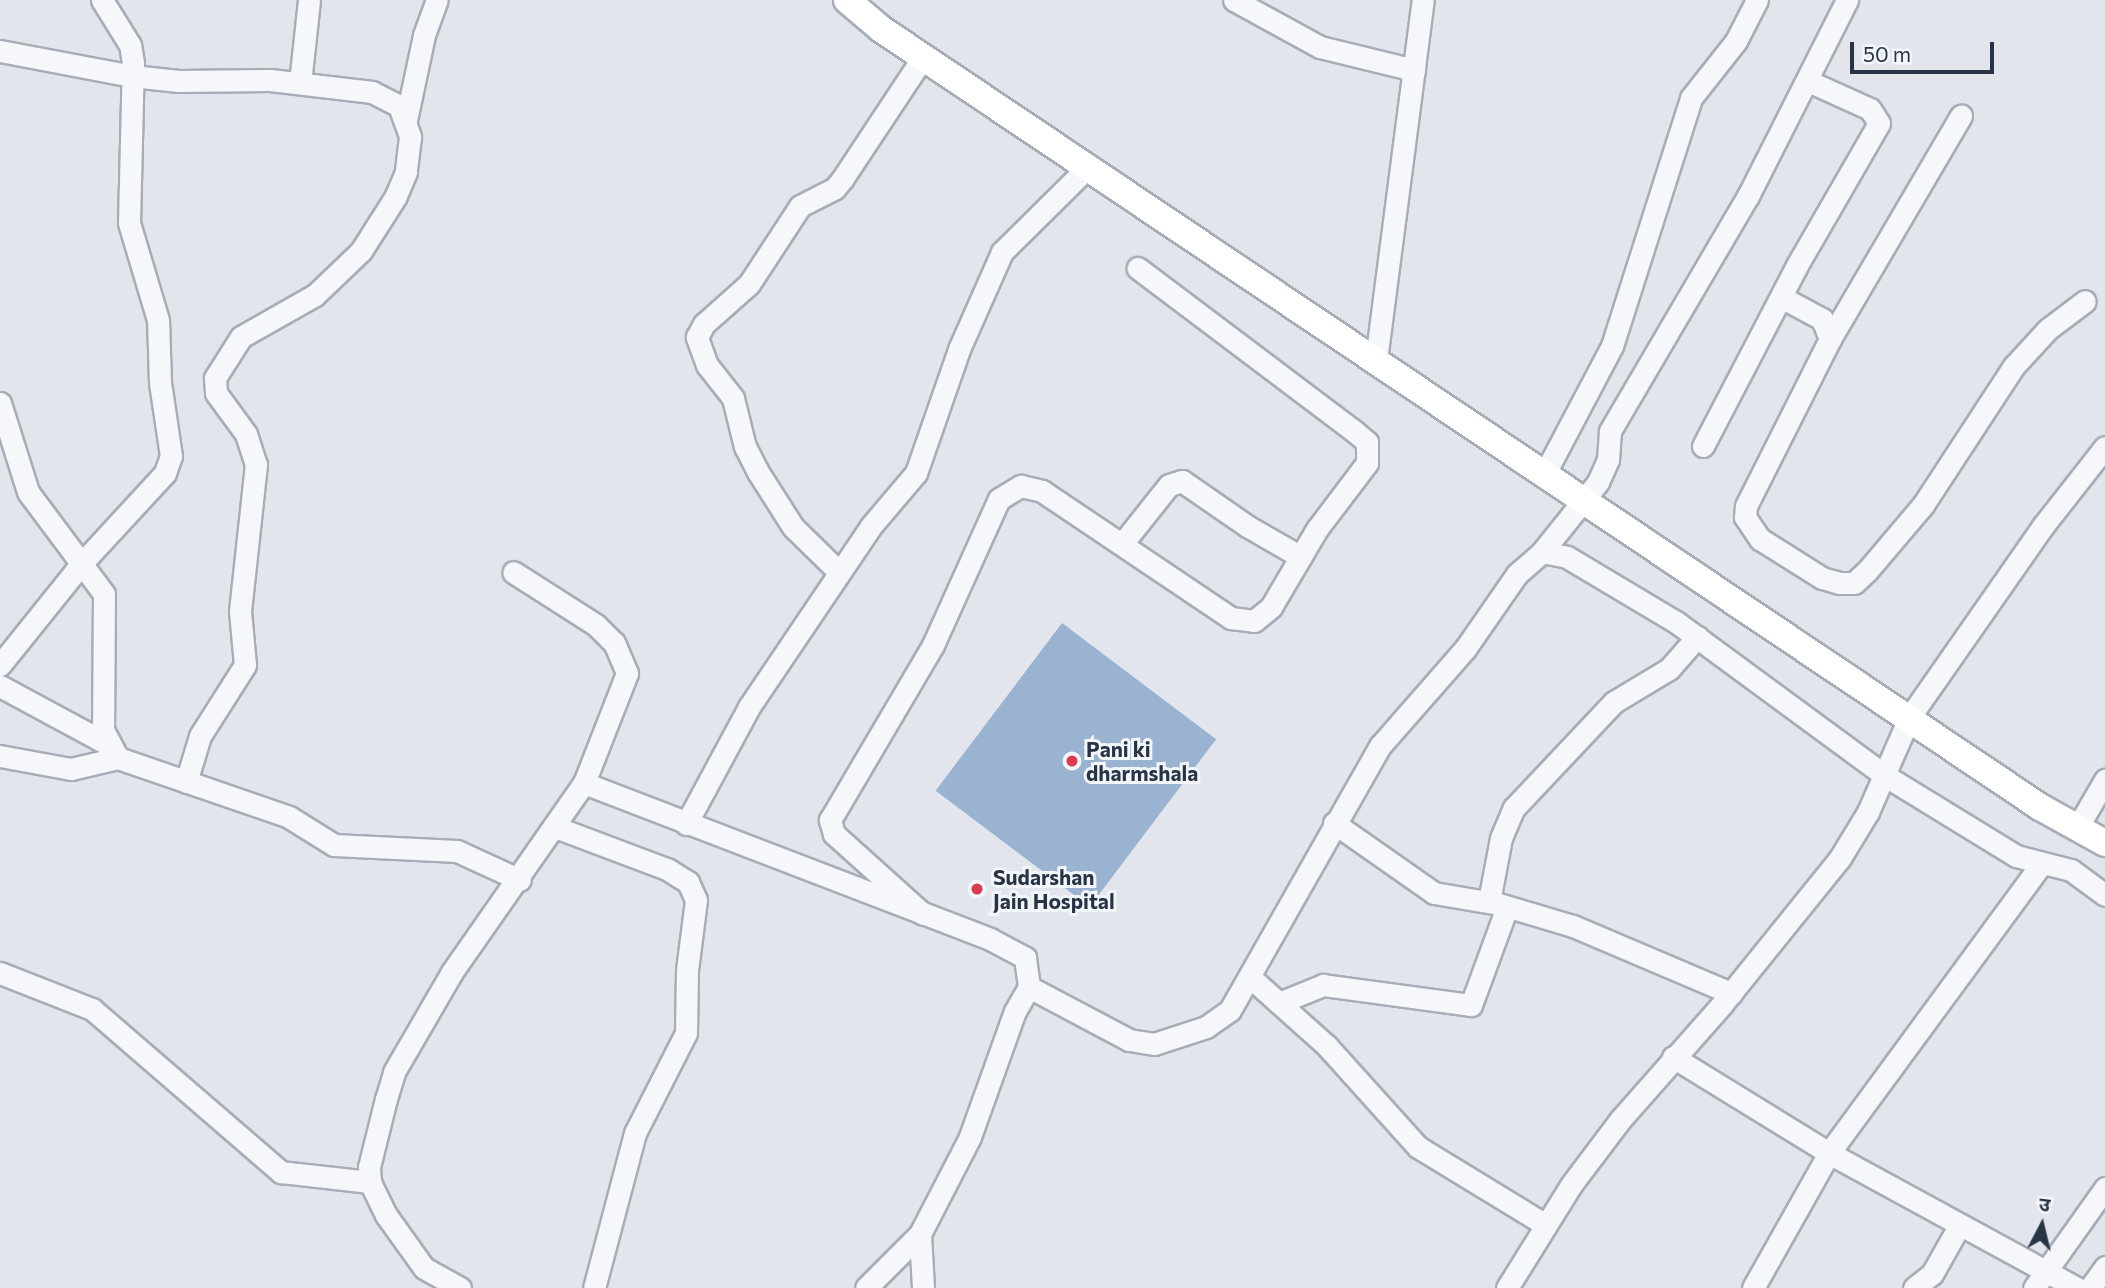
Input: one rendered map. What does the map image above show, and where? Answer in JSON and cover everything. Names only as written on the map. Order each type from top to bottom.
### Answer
[{"type":"main road","points":[[847,0],[923,57],[1909,718],[2077,828],[2105,843]]},
{"type":"street","points":[[0,665],[82,563],[165,473],[173,443],[160,382],[158,320],[129,222],[132,76],[130,46],[102,0]]},
{"type":"street","points":[[300,83],[309,0]]},
{"type":"street","points":[[406,120],[424,36],[437,0]]},
{"type":"street","points":[[1234,0],[1320,47],[1414,70]]},
{"type":"street","points":[[1376,360],[1423,0]]},
{"type":"street","points":[[1545,473],[1612,346],[1691,98],[1736,41],[1757,0]]},
{"type":"street","points":[[1029,987],[1129,1040],[1154,1044],[1206,1027],[1230,1010],[1251,978],[1334,823],[1380,746],[1482,627],[1517,574],[1542,552],[1586,501],[1605,470],[1610,431],[1748,196],[1847,0]]},
{"type":"street","points":[[0,51],[132,76],[300,83],[388,97],[406,120],[410,137],[406,172],[373,235],[343,272],[315,295],[241,337],[215,378],[216,393],[246,434],[256,464],[240,611],[244,665],[200,736],[186,782]]},
{"type":"street","points":[[839,572],[793,527],[758,472],[746,447],[733,398],[703,358],[697,337],[704,324],[749,284],[800,206],[835,188],[844,178],[923,57]]},
{"type":"street","points":[[1703,446],[1781,297],[1879,123],[1870,109],[1808,81]]},
{"type":"street","points":[[1961,116],[1830,339],[1746,506],[1745,517],[1760,539],[1822,578],[1854,583],[1923,505],[2014,366],[2048,329],[2085,301]]},
{"type":"street","points":[[686,824],[745,714],[839,572],[926,454],[960,347],[1002,252],[1088,167]]},
{"type":"street","points":[[923,914],[834,834],[830,820],[933,645],[991,510],[1009,491],[1031,486],[1241,622],[1264,616],[1301,557],[1367,463],[1367,442],[1138,268]]},
{"type":"street","points":[[1781,297],[1822,319],[1830,339]]},
{"type":"street","points":[[0,403],[28,492],[104,594],[112,750]]},
{"type":"street","points":[[1507,1288],[1546,1225],[1612,1130],[1731,993],[1840,858],[1868,812],[1909,718],[2043,526],[2105,447]]},
{"type":"street","points":[[1122,544],[1169,485],[1182,481],[1247,526],[1301,557]]},
{"type":"street","points":[[1542,552],[1567,557],[1697,637],[1884,775],[2016,856],[2071,870],[2105,895]]},
{"type":"street","points":[[460,1288],[422,1278],[370,1182],[369,1167],[394,1072],[452,972],[520,880],[584,783],[624,688],[627,673],[623,659],[596,625],[513,572]]},
{"type":"street","points":[[1279,1003],[1323,985],[1471,1005],[1498,904],[1501,838],[1514,808],[1614,702],[1669,668],[1697,637]]},
{"type":"street","points":[[0,686],[112,750],[186,782],[289,817],[334,845],[457,851],[520,880]]},
{"type":"street","points":[[0,756],[71,769],[112,750]]},
{"type":"street","points":[[2077,828],[2105,780]]},
{"type":"street","points":[[584,783],[1017,951],[1030,968],[1029,987],[1015,1011],[970,1137],[919,1234],[866,1288]]},
{"type":"street","points":[[1334,823],[1434,893],[1498,904],[1637,950],[1731,993]]},
{"type":"street","points":[[555,827],[667,869],[688,882],[696,900],[686,982],[686,1033],[635,1133],[594,1288]]},
{"type":"street","points":[[1754,1288],[1829,1153],[2040,864]]},
{"type":"street","points":[[0,974],[92,1009],[281,1172],[370,1182]]},
{"type":"street","points":[[1251,978],[1362,1081],[1418,1147],[1546,1225]]},
{"type":"street","points":[[1673,1057],[1829,1153],[1959,1226],[2038,1280],[2077,1288]]},
{"type":"street","points":[[2038,1280],[2105,1188]]},
{"type":"street","points":[[1914,1288],[1931,1274],[1959,1226]]},
{"type":"street","points":[[919,1234],[923,1288]]},
{"type":"street","points":[[2090,1288],[2105,1267]]},
{"type":"water","points":[[1062,623],[1216,739],[1090,907],[936,791]]},
{"type":"place","name":"Pani ki dharmshala","points":[[1072,761]]},
{"type":"place","name":"Sudarshan Jain Hospital","points":[[977,889]]}]
